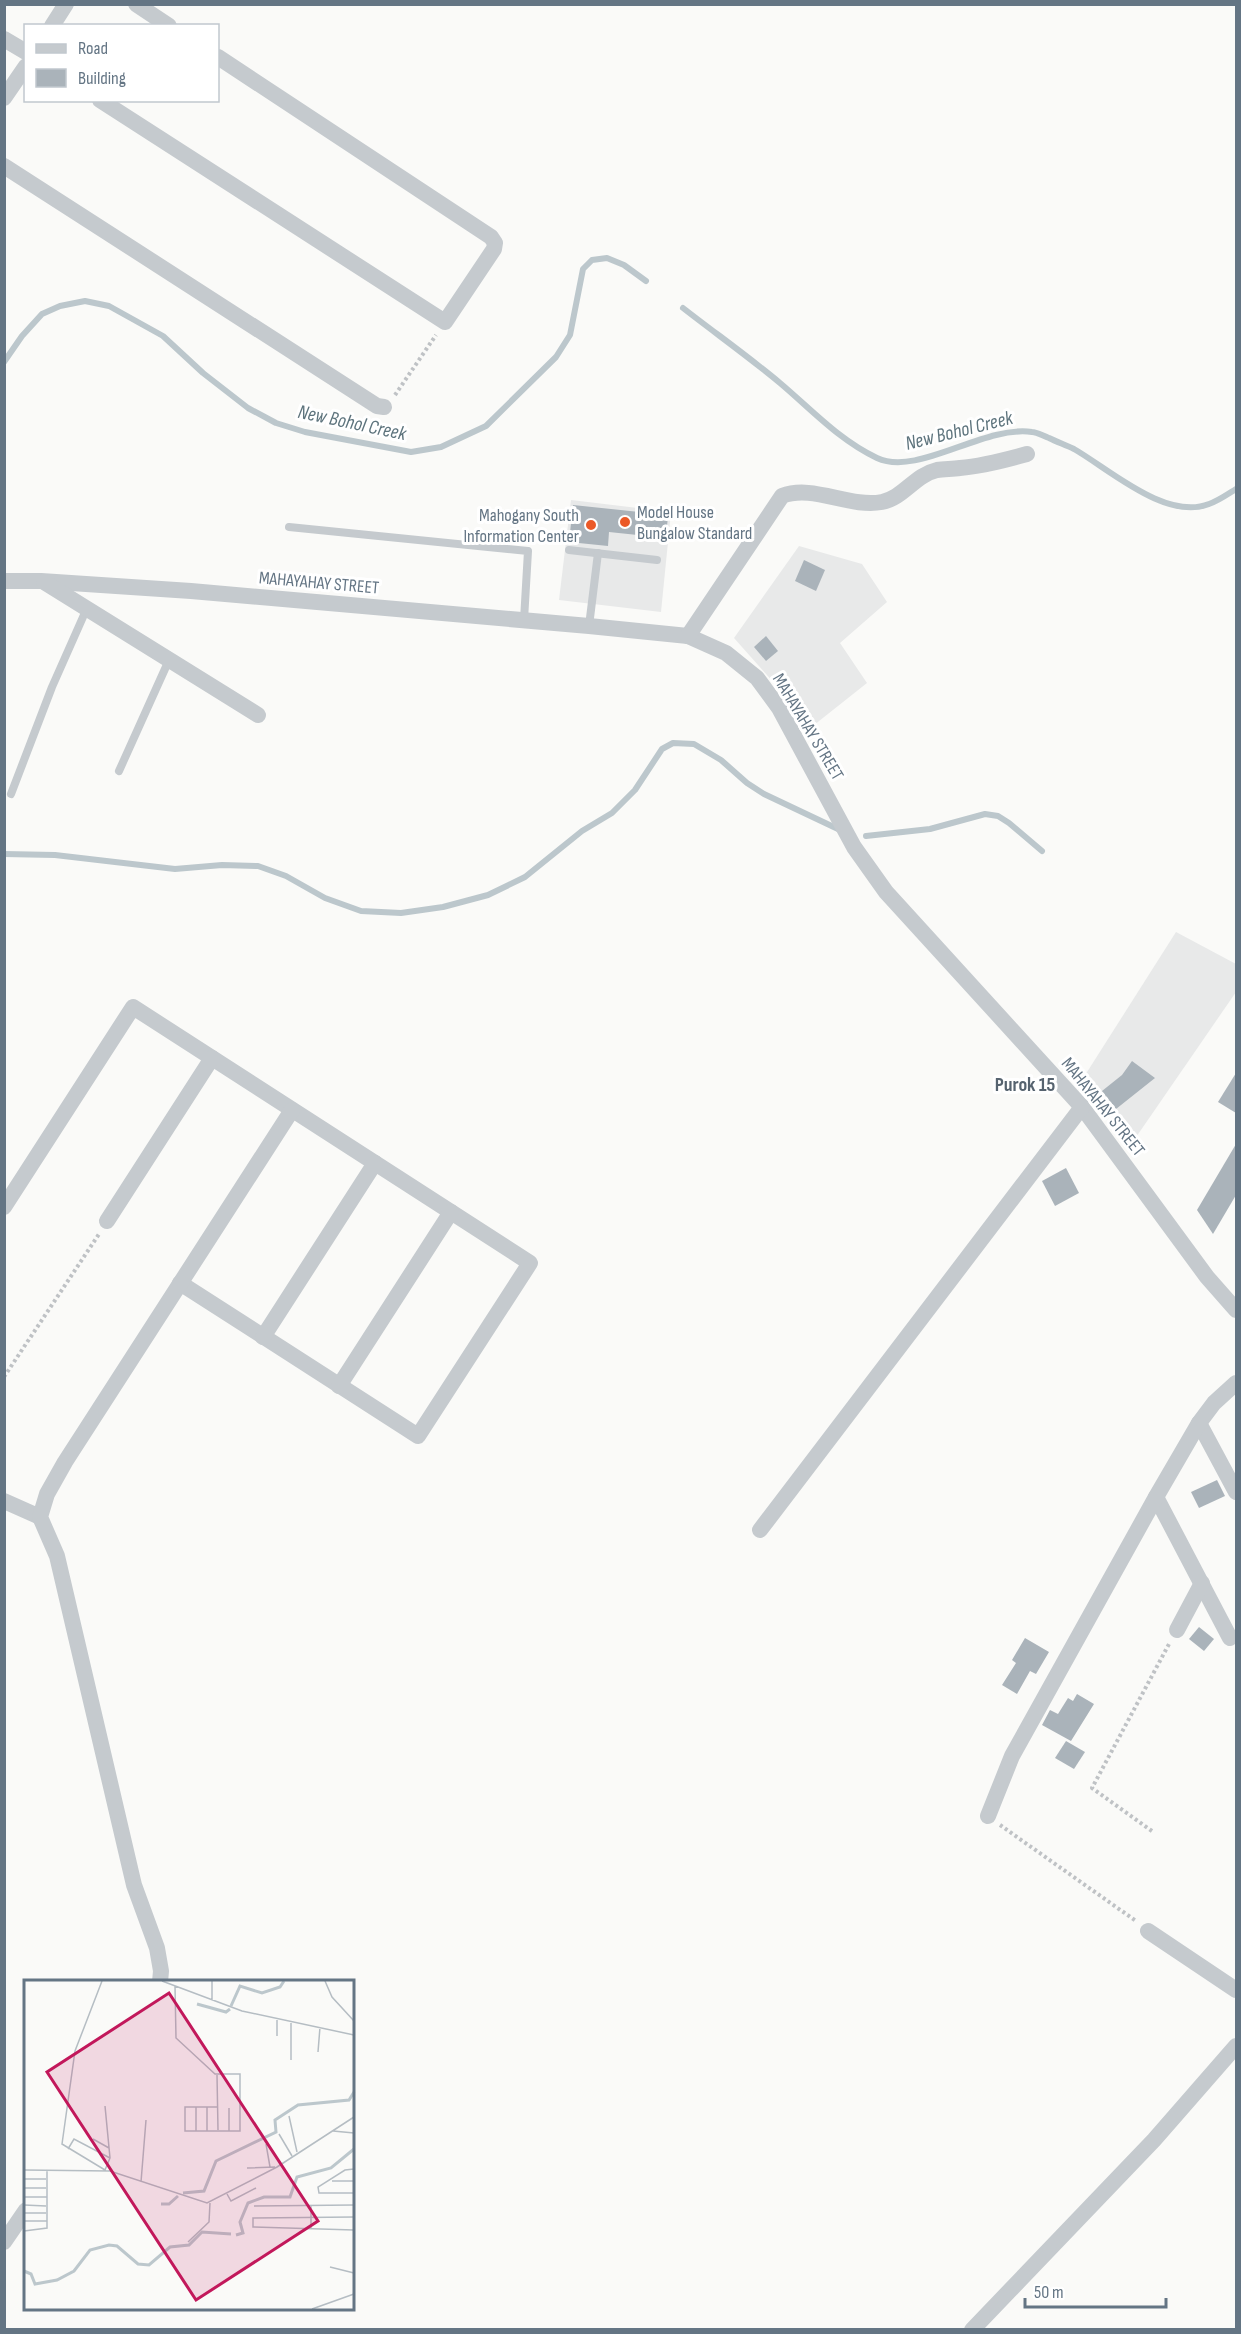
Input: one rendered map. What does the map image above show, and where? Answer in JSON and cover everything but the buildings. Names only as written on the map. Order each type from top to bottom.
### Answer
[{"type":"street","points":[[53,24],[66,4]]},
{"type":"street","points":[[136,4],[165,24]]},
{"type":"street","points":[[4,39],[24,51]]},
{"type":"street","points":[[103,102],[445,322],[494,249],[495,243],[492,237],[219,58]]},
{"type":"street","points":[[4,98],[24,69]]},
{"type":"street","points":[[4,166],[377,406],[384,407]]},
{"type":"street","points":[[688,636],[782,496],[800,493],[867,503],[883,502],[896,496],[922,476],[937,470],[993,463],[1027,454]]},
{"type":"street","points":[[41,580],[258,715]]},
{"type":"street","name":"MAHAYAHAY STREET","points":[[4,581],[41,580],[589,626],[688,636],[726,652],[757,678],[779,708],[855,848],[870,871],[905,914],[1082,1107],[1207,1277],[1236,1310]]},
{"type":"street","points":[[4,1207],[133,1007],[530,1263],[418,1437],[180,1283]]},
{"type":"street","points":[[107,1221],[212,1058]]},
{"type":"street","points":[[760,1530],[1082,1107]]},
{"type":"street","points":[[40,1517],[54,1481],[292,1110]]},
{"type":"street","points":[[263,1336],[375,1163]]},
{"type":"street","points":[[339,1386],[451,1212]]},
{"type":"street","points":[[988,1816],[1012,1756],[1156,1497],[1199,1423],[1225,1391],[1236,1383]]},
{"type":"street","points":[[1199,1423],[1236,1492]]},
{"type":"street","points":[[1156,1497],[1230,1638]]},
{"type":"street","points":[[4,1502],[40,1517],[57,1556],[134,1885],[157,1948],[160,1980]]},
{"type":"street","points":[[1177,1630],[1202,1583]]},
{"type":"street","points":[[1148,1930],[1236,1990]]},
{"type":"street","points":[[972,2330],[1154,2140],[1236,2046]]},
{"type":"street","points":[[4,2242],[24,2213]]},
{"type":"lane","points":[[289,527],[528,551],[524,620]]},
{"type":"lane","points":[[569,550],[657,560]]},
{"type":"lane","points":[[589,626],[598,553]]},
{"type":"lane","points":[[11,794],[51,687],[87,608]]},
{"type":"lane","points":[[118,771],[169,660]]},
{"type":"path","points":[[384,407],[390,402],[445,322]]},
{"type":"path","points":[[4,1377],[107,1221]]},
{"type":"path","points":[[1152,1831],[1092,1788],[1177,1630]]},
{"type":"path","points":[[988,1816],[1148,1930]]},
{"type":"shaded area","points":[[571,500],[671,512],[661,612],[559,600]]},
{"type":"shaded area","points":[[799,546],[862,564],[887,602],[840,643],[867,683],[809,729],[775,684],[734,638]]},
{"type":"shaded area","points":[[1176,932],[1236,964],[1236,992],[1132,1143],[1082,1080]]},
{"type":"waterway","name":"New Bohol Creek","points":[[4,362],[22,336],[42,314],[60,306],[85,301],[109,306],[163,336],[203,373],[248,408],[276,423],[305,432],[411,452],[441,447],[486,426],[556,357],[570,335],[583,269],[592,260],[607,258],[624,265],[646,281]]},
{"type":"waterway","name":"New Bohol Creek","points":[[683,308],[768,373],[838,433],[877,458],[893,462],[912,461],[993,436],[1013,432],[1032,432],[1074,449],[1138,490],[1175,505],[1192,507],[1209,504],[1236,489]]},
{"type":"waterway","points":[[4,854],[55,855],[175,869],[222,865],[258,866],[286,876],[325,898],[361,911],[401,913],[443,907],[488,895],[525,877],[582,831],[612,813],[635,790],[662,749],[673,743],[694,744],[721,760],[747,783],[764,794],[838,829]]},
{"type":"waterway","points":[[866,836],[930,829],[985,814],[998,816],[1009,823],[1042,851]]},
{"type":"place","name":"Model House Bungalow Standard","points":[[625,522]]},
{"type":"place","name":"Mahogany South Information Center","points":[[591,525]]},
{"type":"district","name":"Purok 15","points":[[1025,1085]]}]
